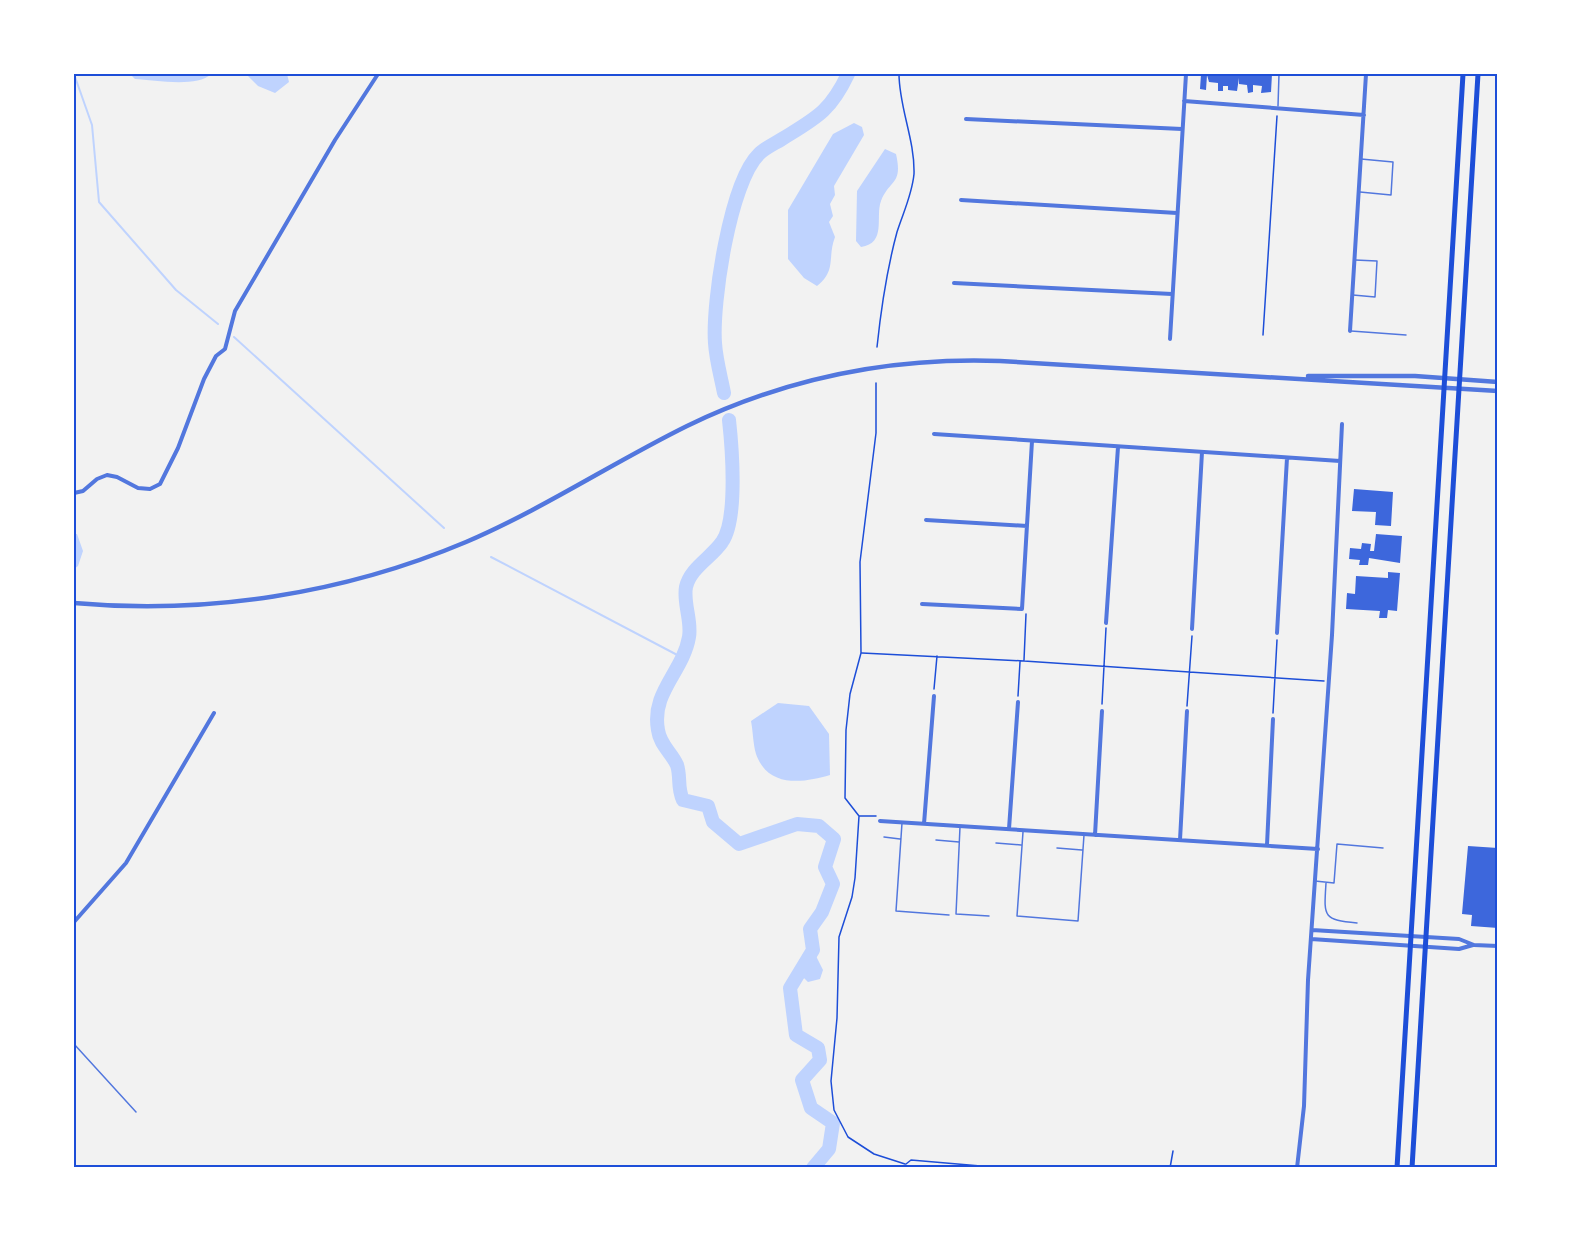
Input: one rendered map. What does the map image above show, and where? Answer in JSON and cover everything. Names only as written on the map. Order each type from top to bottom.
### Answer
[{"type":"main road","points":[[1397,1167],[1463,74]]},
{"type":"main road","points":[[1413,1167],[1478,74]]},
{"type":"street","points":[[74,493],[83,491],[96,479],[107,475],[138,488],[150,489],[160,484],[178,448],[204,379],[216,356],[225,349],[235,311],[335,140],[378,74]]},
{"type":"street","points":[[1170,339],[1186,74]]},
{"type":"street","points":[[1350,331],[1366,74]]},
{"type":"street","points":[[1184,101],[1364,115]]},
{"type":"street","points":[[966,119],[1182,129]]},
{"type":"street","points":[[961,201],[1177,213]]},
{"type":"street","points":[[954,283],[1172,294]]},
{"type":"street","points":[[74,603],[160,606],[240,601],[328,586],[398,567],[496,528],[717,412],[784,387],[841,372],[888,364],[965,360],[1497,391]]},
{"type":"street","points":[[1285,377],[1445,378],[1497,382]]},
{"type":"street","points":[[1297,1167],[1304,1101],[1311,939],[1329,681],[1342,424]]},
{"type":"street","points":[[934,434],[1340,461]]},
{"type":"street","points":[[922,604],[1022,609],[1032,441]]},
{"type":"street","points":[[1106,623],[1118,447]]},
{"type":"street","points":[[1192,629],[1202,452]]},
{"type":"street","points":[[1277,633],[1287,458]]},
{"type":"street","points":[[926,520],[1027,526]]},
{"type":"street","points":[[924,824],[934,696]]},
{"type":"street","points":[[1010,829],[1018,702]]},
{"type":"street","points":[[1095,835],[1102,711]]},
{"type":"street","points":[[1180,840],[1187,711]]},
{"type":"street","points":[[74,922],[126,863],[214,713]]},
{"type":"street","points":[[1267,845],[1273,719]]},
{"type":"street","points":[[880,821],[1318,849]]},
{"type":"street","points":[[1312,930],[1459,939],[1473,945]]},
{"type":"street","points":[[1311,939],[1459,949],[1473,945],[1497,946]]},
{"type":"lane","points":[[1278,109],[1279,74]]},
{"type":"lane","points":[[1359,192],[1391,195],[1393,162],[1361,159]]},
{"type":"lane","points":[[1352,296],[1375,297],[1377,261],[1355,260]]},
{"type":"lane","points":[[1350,331],[1406,335]]},
{"type":"lane","points":[[902,822],[896,911],[949,915]]},
{"type":"lane","points":[[960,826],[956,914],[989,916]]},
{"type":"lane","points":[[1023,830],[1017,916],[1078,921],[1084,834]]},
{"type":"lane","points":[[884,837],[901,839]]},
{"type":"lane","points":[[936,840],[960,842]]},
{"type":"lane","points":[[996,843],[1022,845]]},
{"type":"lane","points":[[1315,881],[1334,883],[1337,844],[1383,848]]},
{"type":"lane","points":[[1057,848],[1083,850]]},
{"type":"lane","points":[[1327,882],[1324,910],[1328,917],[1334,921],[1357,923]]},
{"type":"lane","points":[[74,1044],[136,1112]]},
{"type":"path","points":[[877,347],[880,316],[897,233],[910,198],[914,174],[900,74]]},
{"type":"path","points":[[1263,335],[1278,109]]},
{"type":"path","points":[[876,383],[876,433],[860,562],[861,653],[847,708],[844,787],[849,807],[859,816],[876,816],[880,821]]},
{"type":"path","points":[[1022,609],[1026,613],[1024,661]]},
{"type":"path","points":[[1102,711],[1106,623]]},
{"type":"path","points":[[1187,711],[1192,629]]},
{"type":"path","points":[[1273,719],[1277,633]]},
{"type":"path","points":[[861,653],[1329,681]]},
{"type":"path","points":[[934,696],[937,656]]},
{"type":"path","points":[[1018,702],[1020,661]]},
{"type":"path","points":[[859,816],[852,897],[839,937],[832,1100],[838,1119],[848,1137],[874,1154],[905,1164]]},
{"type":"path","points":[[1170,1167],[1173,1151]]},
{"type":"path","points":[[904,1167],[911,1160],[1004,1167]]},
{"type":"water","points":[[130,74],[211,74],[196,81],[175,82],[135,79]]},
{"type":"water","points":[[246,74],[287,74],[289,82],[275,93],[258,86]]},
{"type":"water","points":[[854,123],[862,127],[864,135],[834,186],[835,195],[830,204],[833,216],[829,222],[835,237],[827,275],[817,286],[804,278],[788,259],[788,210],[833,134]]},
{"type":"water","points":[[885,149],[896,154],[897,177],[881,201],[877,235],[869,245],[861,247],[856,241],[857,191]]},
{"type":"water","points":[[74,534],[77,534],[83,551],[78,566],[74,569]]},
{"type":"water","points":[[778,703],[809,706],[829,734],[830,775],[809,780],[787,780],[769,773],[762,765],[755,750],[751,721]]},
{"type":"water","points":[[813,950],[823,970],[820,979],[808,982],[799,973]]},
{"type":"building","points":[[1201,74],[1272,74],[1271,92],[1261,93],[1262,86],[1253,85],[1253,92],[1248,93],[1247,85],[1239,84],[1239,78],[1237,91],[1228,90],[1228,86],[1223,86],[1223,91],[1218,91],[1218,83],[1209,82],[1207,75],[1206,90],[1200,89]]},
{"type":"building","points":[[1354,489],[1393,492],[1391,526],[1375,525],[1376,512],[1352,511]]},
{"type":"building","points":[[1376,534],[1402,536],[1400,563],[1369,558],[1368,565],[1359,565],[1360,560],[1349,559],[1350,548],[1361,549],[1362,543],[1371,544],[1370,551],[1374,551]]},
{"type":"building","points":[[1388,572],[1400,573],[1397,611],[1388,610],[1387,618],[1379,618],[1380,611],[1346,609],[1347,593],[1355,594],[1356,576],[1388,578]]},
{"type":"building","points":[[1468,846],[1498,848],[1498,928],[1471,926],[1472,915],[1462,914]]},
{"type":"waterway","points":[[74,74],[92,125],[99,202],[176,290],[218,324]]},
{"type":"waterway","points":[[724,393],[717,362],[715,325],[725,244],[739,190],[759,154],[821,113],[835,97],[848,74]]},
{"type":"waterway","points":[[234,337],[444,528]]},
{"type":"waterway","points":[[729,420],[733,483],[727,532],[722,542],[688,580],[685,593],[689,637],[681,661],[659,704],[658,730],[661,740],[677,765],[683,800],[708,806],[713,822],[739,844],[797,824],[819,826],[834,839],[825,867],[833,884],[822,912],[810,929],[813,950],[790,988],[796,1035],[818,1048],[820,1060],[802,1080],[811,1108],[833,1123],[829,1149],[813,1168]]},
{"type":"waterway","points":[[491,557],[683,658]]}]
